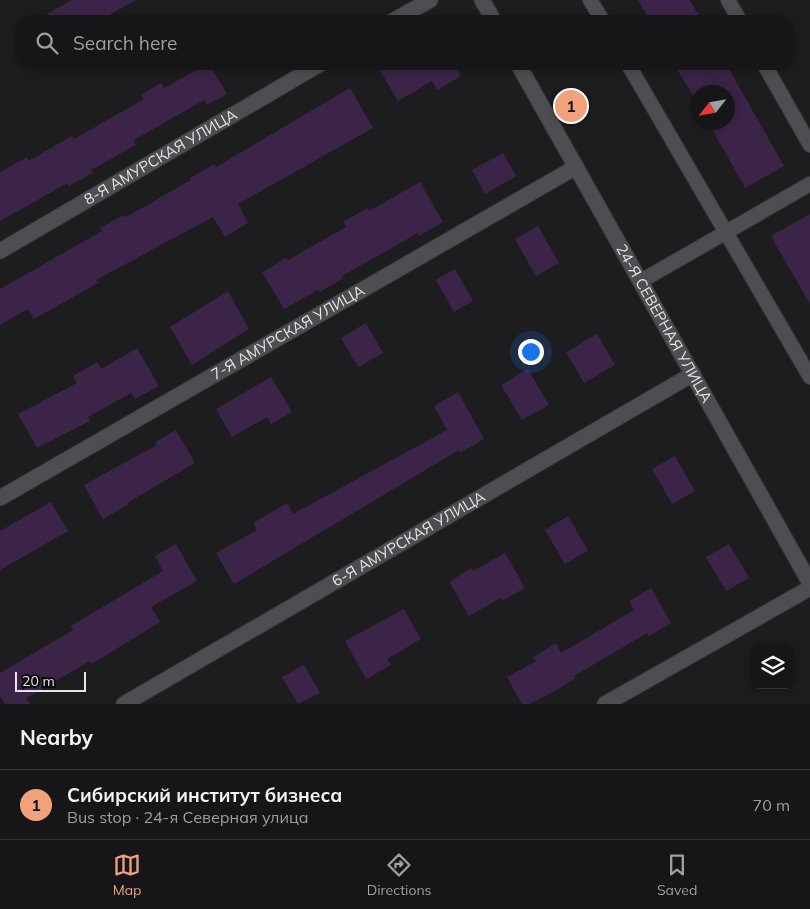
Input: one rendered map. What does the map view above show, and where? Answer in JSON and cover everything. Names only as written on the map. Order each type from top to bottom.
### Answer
[{"type":"street","points":[[404,15],[430,0]]},
{"type":"street","points":[[482,0],[491,15]]},
{"type":"street","name":"8-Я АМУРСКАЯ УЛИЦА","points":[[0,251],[310,70]]},
{"type":"street","name":"24-Я СЕВЕРНАЯ УЛИЦА","points":[[521,70],[810,583]]},
{"type":"street","name":"7-Я АМУРСКАЯ УЛИЦА","points":[[0,498],[576,167]]},
{"type":"street","name":"6-Я АМУРСКАЯ УЛИЦА","points":[[124,704],[693,374]]},
{"type":"street","points":[[605,704],[810,588]]},
{"type":"lane","points":[[590,0],[599,15]]},
{"type":"lane","points":[[728,0],[737,15]]},
{"type":"lane","points":[[632,70],[810,377]]},
{"type":"lane","points":[[767,70],[810,145]]},
{"type":"lane","points":[[641,281],[810,184]]},
{"type":"building","points":[[72,0],[136,0],[109,15],[46,15]]},
{"type":"building","points":[[638,0],[690,0],[699,15],[647,15]]},
{"type":"building","points":[[196,70],[213,70],[227,94],[207,105],[204,100],[134,140],[136,145],[91,170],[93,173],[69,186],[68,183],[0,221],[0,172],[27,157],[28,161],[72,136],[74,139],[144,99],[141,95],[161,83],[164,88]]},
{"type":"building","points":[[380,70],[458,70],[461,76],[437,90],[432,81],[398,101]]},
{"type":"building","points":[[678,70],[729,70],[784,166],[745,188],[712,130],[735,130],[735,85],[690,85],[690,91]]},
{"type":"building","points":[[350,88],[373,128],[238,204],[248,223],[225,237],[213,217],[96,280],[98,283],[34,319],[28,309],[0,325],[0,289],[102,231],[100,228],[124,215],[126,217],[191,180],[190,178],[214,164],[216,167]]},
{"type":"building","points":[[503,153],[516,176],[485,194],[472,170]]},
{"type":"building","points":[[420,182],[443,222],[419,236],[418,233],[342,276],[343,278],[320,292],[318,290],[284,309],[262,272],[286,258],[288,260],[346,227],[343,222],[367,208],[369,211]]},
{"type":"building","points":[[810,214],[810,304],[771,236]]},
{"type":"building","points":[[538,226],[559,263],[536,276],[515,239]]},
{"type":"building","points":[[455,269],[473,301],[454,312],[436,280]]},
{"type":"building","points":[[228,291],[249,329],[192,365],[170,327]]},
{"type":"building","points":[[366,323],[383,353],[358,367],[341,338]]},
{"type":"building","points":[[597,334],[615,365],[584,383],[566,352]]},
{"type":"building","points":[[137,348],[159,386],[135,399],[131,393],[88,417],[90,421],[37,448],[18,414],[77,383],[73,376],[97,362],[101,369]]},
{"type":"building","points":[[528,369],[549,405],[522,420],[501,385]]},
{"type":"building","points":[[271,377],[292,412],[271,424],[267,417],[232,437],[216,409]]},
{"type":"building","points":[[458,392],[484,439],[460,453],[459,450],[234,584],[216,553],[257,530],[253,523],[287,503],[293,514],[447,430],[434,406]]},
{"type":"building","points":[[176,430],[195,463],[103,519],[84,485],[157,445],[155,442]]},
{"type":"building","points":[[675,456],[695,491],[672,504],[652,469]]},
{"type":"building","points":[[51,502],[68,531],[0,570],[0,531]]},
{"type":"building","points":[[568,516],[588,551],[565,564],[545,530]]},
{"type":"building","points":[[176,544],[197,581],[151,607],[160,622],[92,664],[90,661],[26,698],[30,704],[5,704],[0,696],[0,673],[73,630],[71,626],[163,571],[155,556]]},
{"type":"building","points":[[729,544],[749,578],[726,591],[706,557]]},
{"type":"building","points":[[505,553],[525,588],[502,601],[501,598],[469,616],[449,582],[471,568],[473,571]]},
{"type":"building","points":[[651,588],[671,623],[649,636],[647,633],[574,676],[576,678],[553,692],[529,704],[522,704],[507,677],[536,661],[533,657],[556,643],[561,653],[634,610],[629,601]]},
{"type":"building","points":[[404,609],[421,639],[387,659],[391,665],[366,679],[345,641]]},
{"type":"building","points":[[304,665],[320,693],[298,704],[282,677]]},
{"type":"place","name":"Сибирский институт бизнеса","points":[[571,106]]}]
